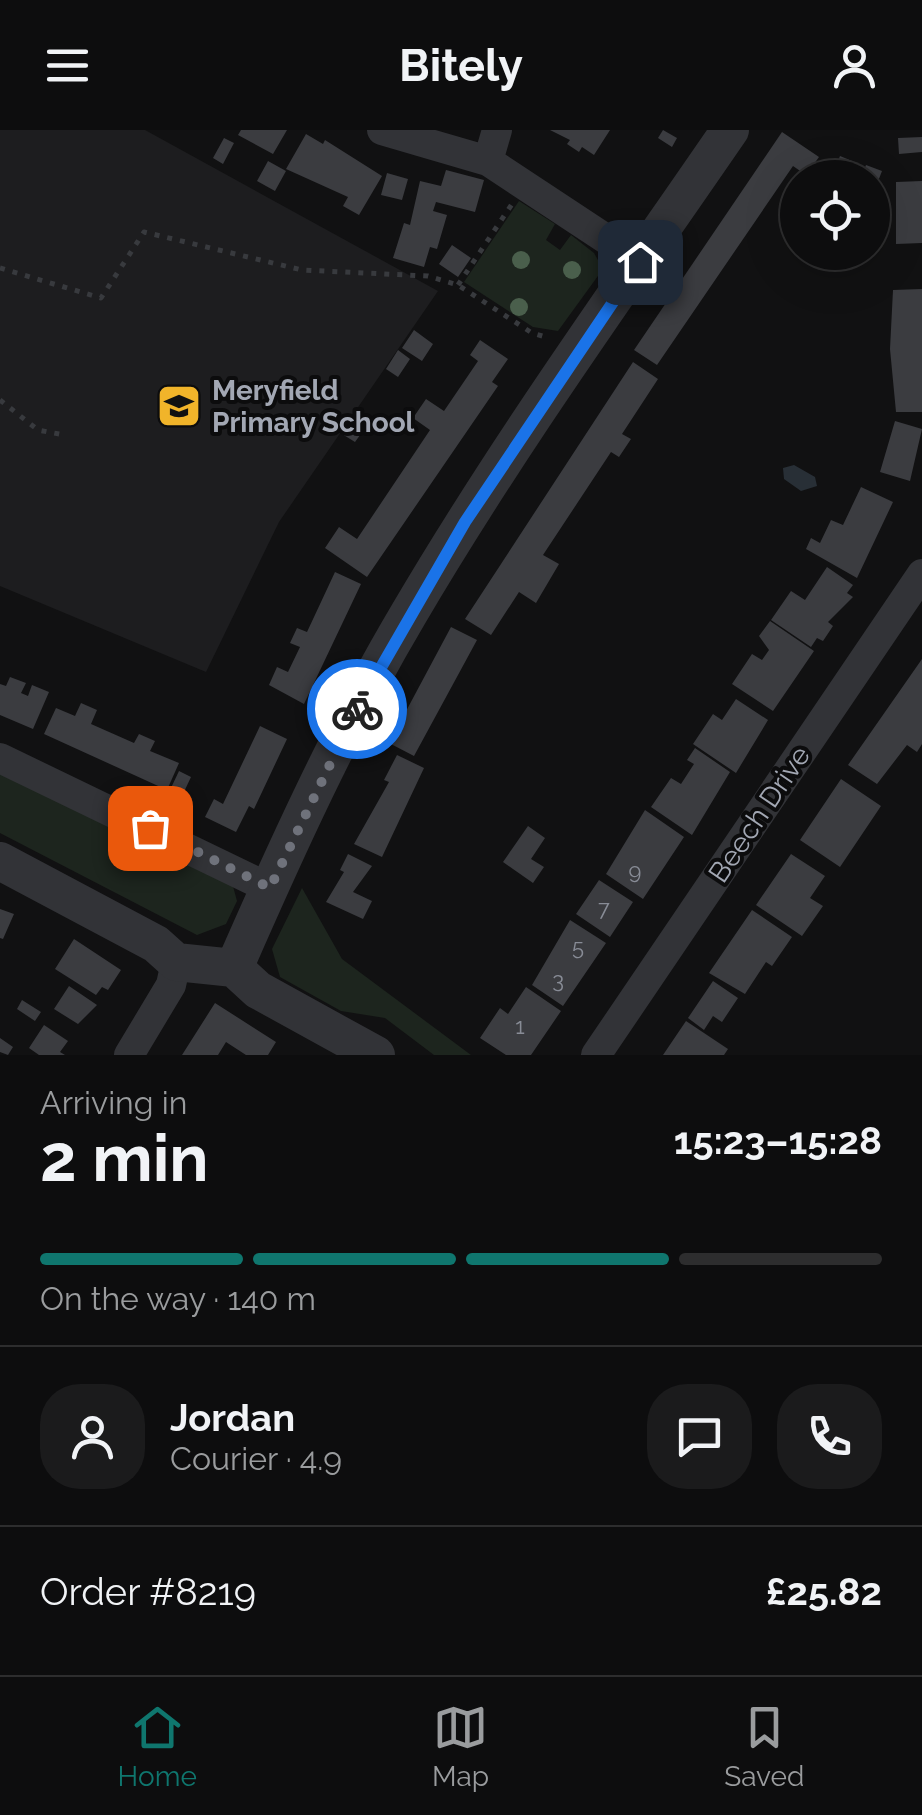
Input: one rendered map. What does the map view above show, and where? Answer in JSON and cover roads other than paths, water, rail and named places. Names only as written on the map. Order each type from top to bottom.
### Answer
[{"type":"street","points":[[382,130],[488,161],[640,262]]},
{"type":"street","points":[[488,161],[498,130]]},
{"type":"street","points":[[234,968],[406,618],[730,130]]},
{"type":"street","name":"Beech Drive","points":[[596,1055],[922,574]]},
{"type":"street","points":[[0,758],[270,888]]},
{"type":"street","points":[[0,861],[156,944],[176,962],[234,968],[258,990],[376,1055]]},
{"type":"street","points":[[141,1051],[171,985],[176,962]]},
{"type":"place","name":"Meryfield Primary School","points":[[179,406]]}]
